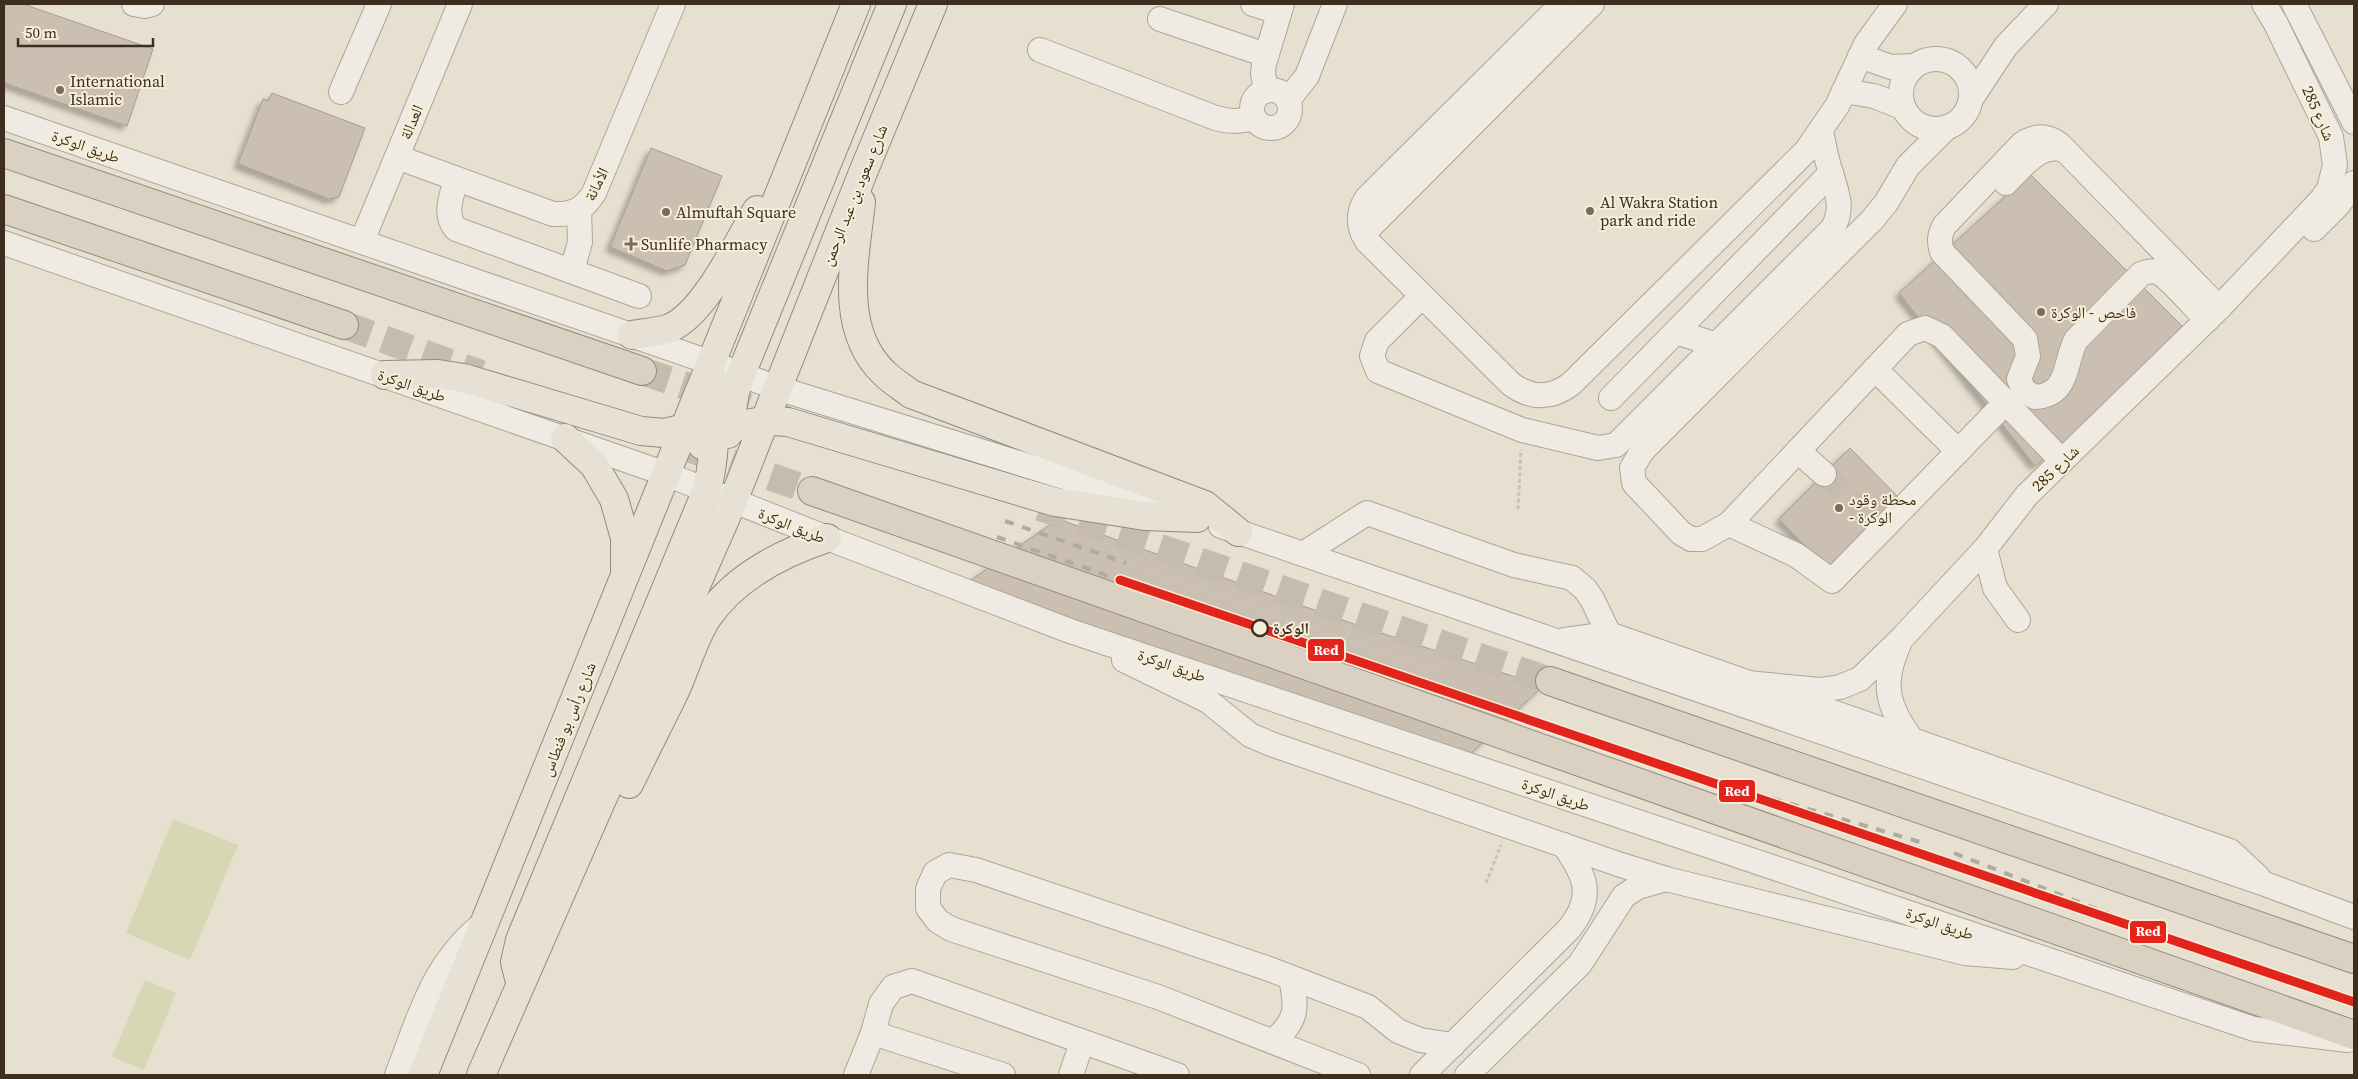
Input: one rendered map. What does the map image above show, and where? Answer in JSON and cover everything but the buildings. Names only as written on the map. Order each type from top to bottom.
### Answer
[{"type":"highway","name":"طريق الوكرة","points":[[4,153],[642,371]]},
{"type":"highway","points":[[4,209],[344,325]]},
{"type":"highway","name":"طريق الوكرة","points":[[812,492],[2354,1035]]},
{"type":"highway","points":[[1550,681],[2354,959]]},
{"type":"main road","points":[[734,502],[723,424],[709,362],[856,4]]},
{"type":"main road","points":[[522,983],[515,962],[520,940],[707,490],[723,424],[741,374],[892,4]]},
{"type":"main road","name":"شارع سعود بن عبد الرحمن","points":[[777,388],[933,4]]},
{"type":"main road","points":[[632,336],[670,328],[686,318],[699,304],[807,127]]},
{"type":"main road","points":[[864,170],[854,276],[853,311],[863,344],[883,373],[911,394],[1205,505],[1238,532]]},
{"type":"main road","name":"شارع رأس بو فنطاس","points":[[422,1075],[625,578],[709,362]]},
{"type":"main road","points":[[385,375],[438,374],[464,378],[641,431],[664,433],[765,420],[788,422],[1055,502],[1145,516],[1197,518]]},
{"type":"main road","points":[[481,1075],[734,502],[777,388]]},
{"type":"main road","points":[[666,474],[684,456],[723,424],[777,388]]},
{"type":"main road","points":[[565,438],[594,465],[614,500],[625,538],[625,578]]},
{"type":"main road","points":[[571,872],[584,861],[604,834],[675,690],[699,632],[712,612],[739,585],[767,565],[805,546],[827,538]]},
{"type":"street","points":[[134,4],[145,6],[152,4]]},
{"type":"street","points":[[341,92],[379,4]]},
{"type":"street","name":"العدالة","points":[[362,241],[460,4]]},
{"type":"street","name":"الأمانة","points":[[397,157],[553,214],[567,215],[579,210],[594,194],[673,4]]},
{"type":"street","points":[[1253,4],[1281,8],[1266,55],[1263,73],[1266,91]]},
{"type":"street","points":[[1288,100],[1306,76],[1335,4]]},
{"type":"street","points":[[1562,4],[1367,198],[1360,212],[1362,234],[1511,384],[1530,395],[1552,395],[1571,384],[1789,170],[1821,131],[1844,91],[1860,56],[1879,24],[1895,4]]},
{"type":"street","points":[[1362,234],[1592,4]]},
{"type":"street","points":[[2046,4],[2006,46],[1970,99],[1962,117],[1946,128],[1908,166],[1890,197],[1872,220],[1642,451],[1632,468],[1634,483],[1681,533],[1691,539],[1702,539],[1729,524],[1908,334],[1925,328],[1942,336],[2007,400],[2062,461]]},
{"type":"street","name":"شارع 285","points":[[1747,683],[1820,690],[1840,688],[1860,679],[1902,638],[1985,549],[2027,495],[2213,314],[2322,199],[2328,189],[2335,165],[2334,146],[2275,22],[2264,4]]},
{"type":"street","name":"شارع 285","points":[[2294,4],[2354,122]]},
{"type":"street","points":[[1160,18],[1266,55]]},
{"type":"street","points":[[1908,166],[1914,136],[1901,88],[1904,78],[1914,66],[1926,60],[1936,59],[1955,64],[1982,58],[2006,46]]},
{"type":"street","points":[[1040,50],[1227,122],[1241,122],[1254,118]]},
{"type":"street","points":[[1860,56],[1891,67],[1914,66]]},
{"type":"street","points":[[1955,64],[1968,80],[1970,99]]},
{"type":"street","points":[[1266,91],[1279,92],[1288,100],[1291,107],[1290,114],[1283,125],[1270,129],[1264,127],[1254,118],[1252,112],[1255,99],[1266,91]]},
{"type":"street","points":[[1844,91],[1874,96],[1907,114],[1928,129],[1946,128]]},
{"type":"street","name":"طريق الوكرة","points":[[4,118],[709,362],[777,388],[1197,518],[2265,884],[2354,917]]},
{"type":"street","points":[[1422,296],[1377,341],[1372,356],[1378,371],[1522,430],[1598,448],[1616,444],[1718,345],[1833,228],[1840,205],[1840,196],[1831,173],[1821,131]]},
{"type":"street","points":[[2044,137],[2052,139],[2066,150],[2213,314],[2162,274],[2152,271],[2141,274],[2076,340],[2070,353],[2068,367],[2063,380],[2047,394],[2035,397],[2024,391],[2019,379],[2028,356],[2025,339],[1942,252],[1939,243],[1940,234],[1944,226],[2022,144],[2028,140],[2044,137]]},
{"type":"street","points":[[1611,398],[1831,173]]},
{"type":"street","points":[[456,179],[448,211],[452,224],[456,229],[639,296]]},
{"type":"street","name":"شارع 285","points":[[2213,314],[2232,303],[2256,284],[2338,205],[2354,183]]},
{"type":"street","points":[[572,271],[580,242],[579,210]]},
{"type":"street","name":"طريق الوكرة","points":[[4,243],[666,474],[1070,631],[2254,1029],[2354,1041]]},
{"type":"street","points":[[1676,332],[1718,345]]},
{"type":"street","points":[[1875,369],[1958,451]]},
{"type":"street","points":[[1729,524],[1796,555],[1832,581],[1879,524],[1958,451],[2007,400]]},
{"type":"street","points":[[1798,451],[1824,474]]},
{"type":"street","points":[[1303,554],[1367,513],[1514,565],[1572,578],[1585,589],[1592,599],[1609,634]]},
{"type":"street","points":[[1985,549],[1995,588],[2018,620]]},
{"type":"street","points":[[1070,631],[1153,676],[1208,702],[1250,735],[1271,744],[1564,845],[1666,879],[1965,953],[2048,960]]},
{"type":"street","points":[[1559,641],[1609,634],[2230,851],[2265,884]]},
{"type":"street","points":[[1902,638],[1891,663],[1889,691],[1896,718],[1912,740]]},
{"type":"street","points":[[1422,1075],[1578,918],[1584,905],[1586,884],[1581,870],[1564,845]]},
{"type":"street","points":[[1358,1075],[1158,998],[951,929],[938,921],[928,908],[928,889],[935,873],[949,865],[976,870],[1291,978],[1368,1007],[1398,1031],[1420,1040],[1453,1045]]},
{"type":"street","points":[[1467,1075],[1580,964],[1624,896],[1638,887],[1666,879]]},
{"type":"street","points":[[397,1075],[430,990],[440,972],[461,943],[484,923]]},
{"type":"street","points":[[1273,1041],[1285,1031],[1294,1014],[1296,1001],[1291,978]]},
{"type":"street","points":[[857,1075],[881,1004],[893,987],[912,982],[1177,1075]]},
{"type":"street","points":[[873,1032],[1003,1075]]},
{"type":"street","points":[[1071,1075],[1082,1042]]},
{"type":"path","points":[[1518,509],[1522,430]]},
{"type":"path","points":[[1126,563],[1440,673]]},
{"type":"path","points":[[1345,640],[1351,623]]},
{"type":"path","points":[[1486,883],[1509,826]]},
{"type":"green space","points":[[173,819],[238,845],[190,960],[126,933]]},
{"type":"green space","points":[[145,980],[176,993],[144,1070],[112,1057]]},
{"type":"tunnel","points":[[344,325],[481,374]]},
{"type":"tunnel","points":[[642,371],[789,421]]},
{"type":"tunnel","points":[[691,449],[812,491]]},
{"type":"tunnel","points":[[1824,474],[1875,521]]},
{"type":"tunnel","points":[[1040,507],[1550,681]]},
{"type":"railway","points":[[1005,521],[1126,563]]},
{"type":"railway","points":[[997,537],[1120,580]]},
{"type":"railway","points":[[1669,768],[1927,844]]},
{"type":"railway","points":[[1954,853],[2168,937]]},
{"type":"transit line","name":"Red","points":[[1120,580],[2354,1002]]},
{"type":"place","name":"International Islamic","points":[[60,90]]},
{"type":"place","name":"Al Wakra Station park and ride","points":[[1590,211]]},
{"type":"place","name":"Almuftah Square","points":[[666,212]]},
{"type":"place","name":"Sunlife Pharmacy","points":[[631,244]]},
{"type":"place","name":"فاحص - الوكرة","points":[[2041,312]]},
{"type":"place","name":"محطة وقود - الوكرة","points":[[1839,508]]},
{"type":"place","name":"الوكرة","points":[[1260,628]]}]
